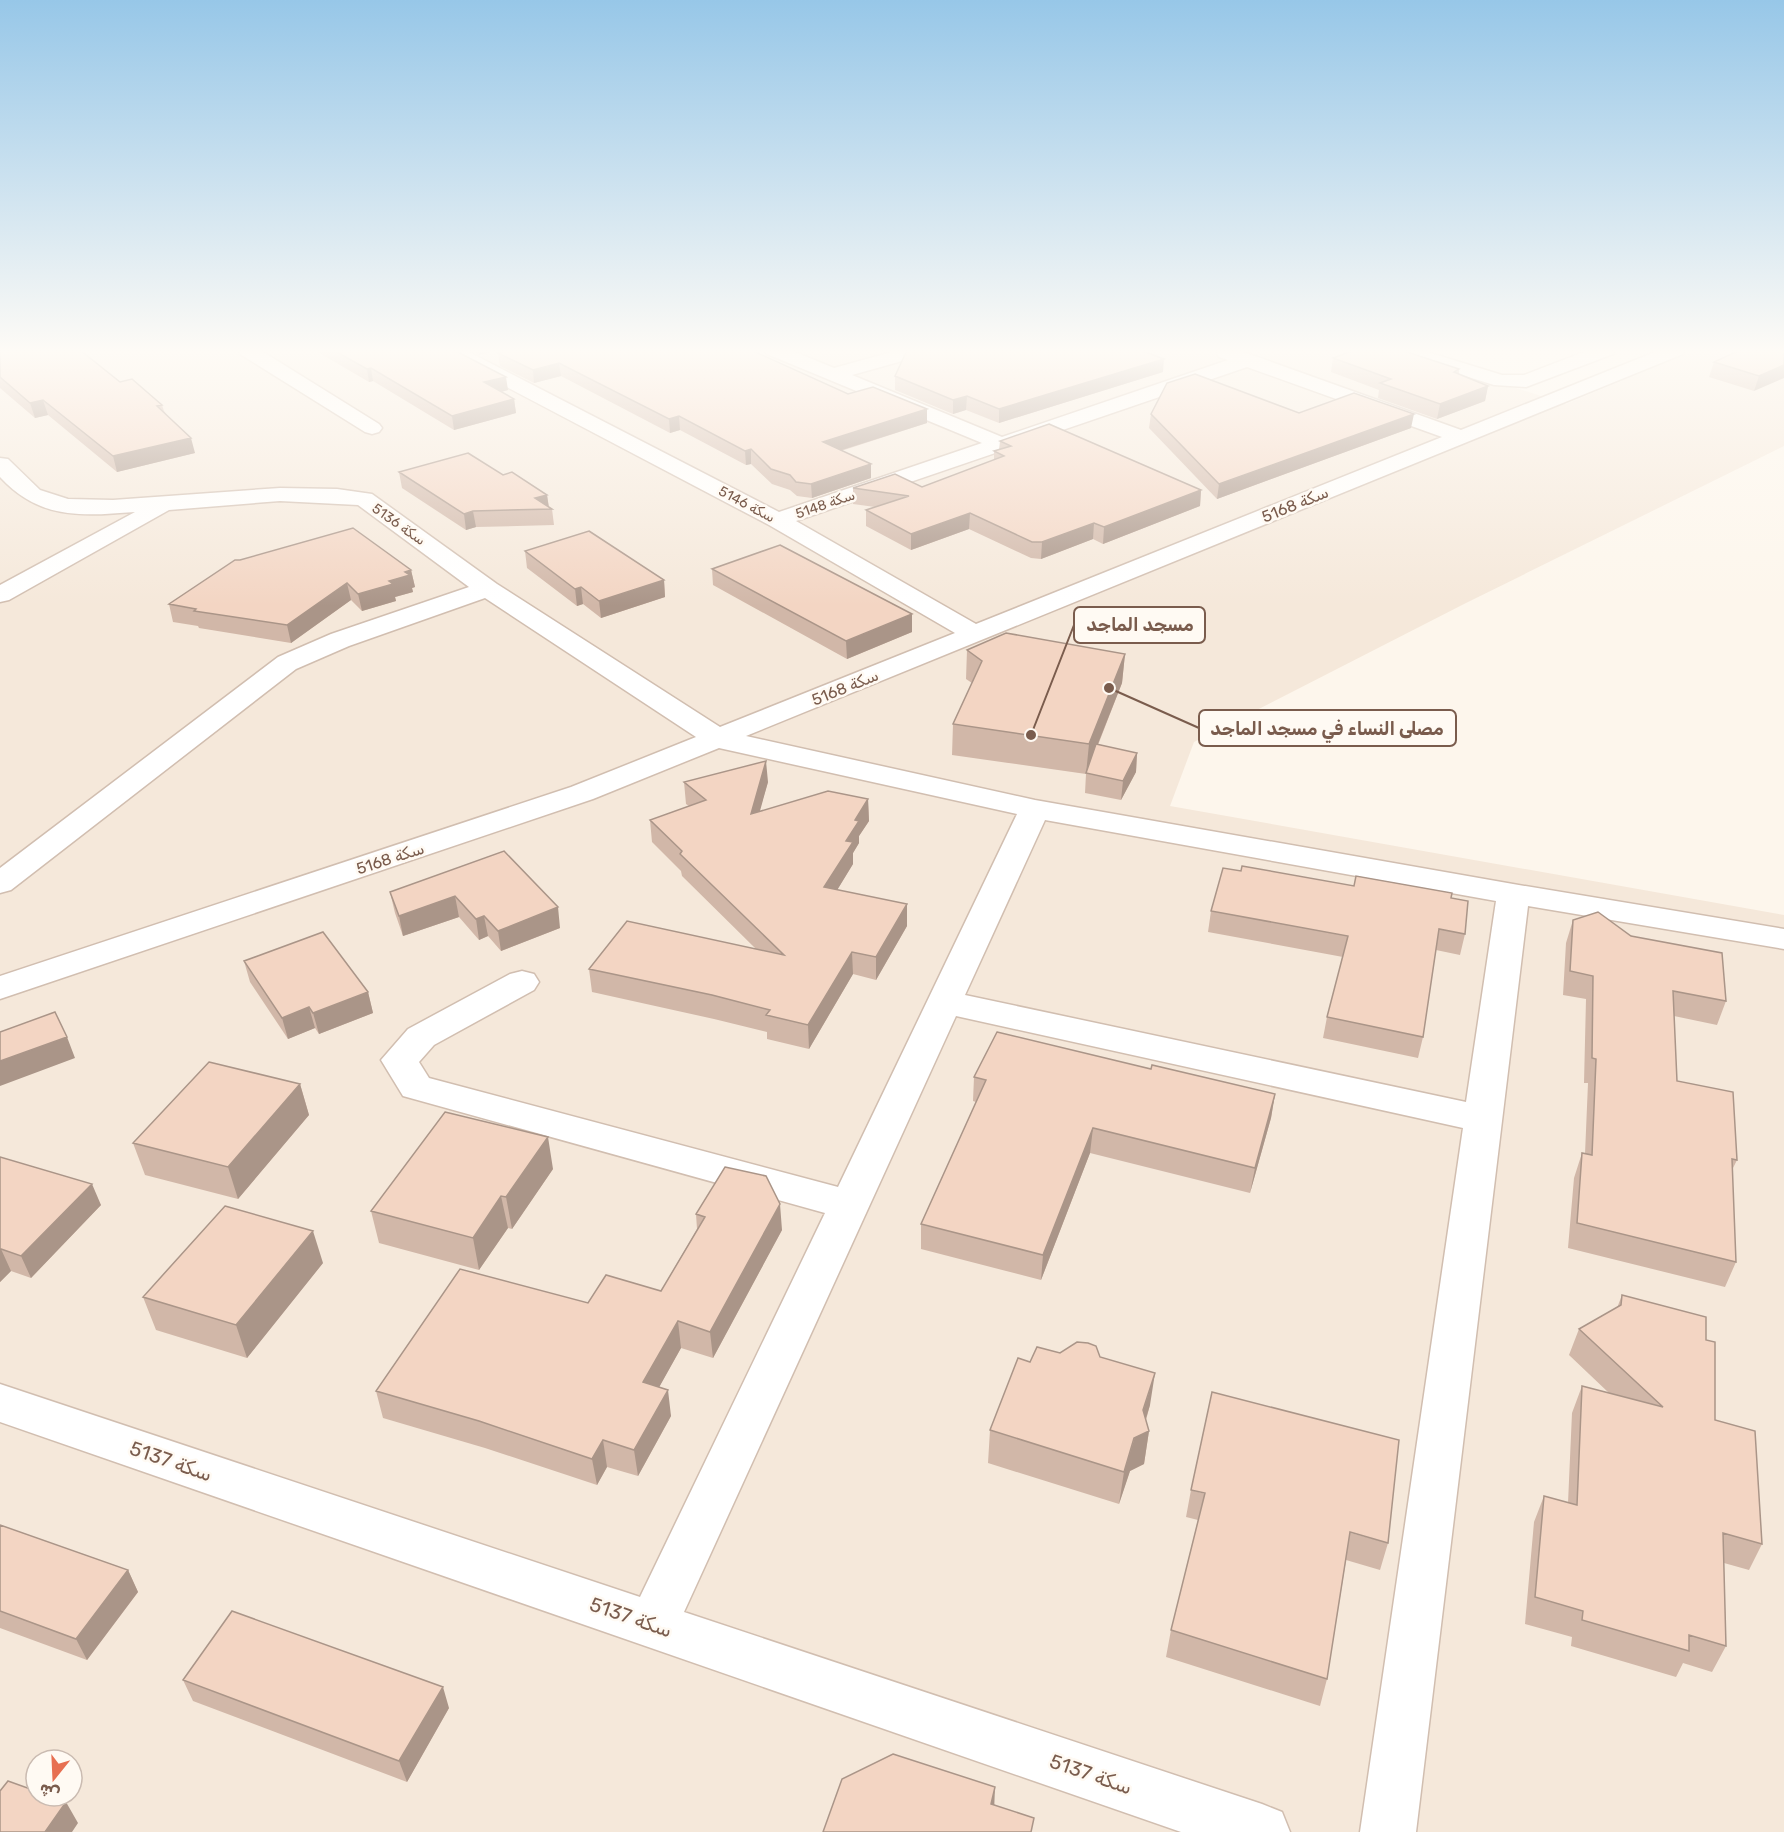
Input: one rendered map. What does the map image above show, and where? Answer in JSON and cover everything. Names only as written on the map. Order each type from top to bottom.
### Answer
[{"type":"street","name":"سكة 5146","points":[[624,435],[777,520],[975,634]]},
{"type":"street","points":[[982,435],[1002,444]]},
{"type":"street","name":"سكة 5148","points":[[777,520],[1027,435]]},
{"type":"street","points":[[1457,435],[1461,437]]},
{"type":"street","name":"سكة 5168","points":[[0,988],[582,793],[1465,435]]},
{"type":"street","name":"سكة 5136","points":[[0,464],[28,492],[45,501],[70,507],[165,504],[302,494],[340,495],[364,499],[488,589],[719,739]]},
{"type":"street","points":[[0,595],[165,504]]},
{"type":"street","points":[[0,883],[287,663],[340,640],[488,589]]},
{"type":"street","points":[[719,739],[1035,809],[1513,894],[1784,939]]},
{"type":"street","points":[[653,1625],[1035,809]]},
{"type":"street","points":[[1388,1832],[1513,894]]},
{"type":"street","points":[[522,982],[421,1037],[399,1060],[416,1087],[850,1204]]},
{"type":"street","points":[[945,1002],[1483,1119]]},
{"type":"street","name":"سكة 5137","points":[[0,1403],[1262,1832]]},
{"type":"shaded area","points":[[0,435],[1784,435],[1784,446],[1466,603],[1194,742],[1170,806],[1784,915],[1784,1832],[0,1832]]},
{"type":"building","points":[[87,435],[188,435],[191,438],[113,456]]},
{"type":"building","points":[[716,435],[844,435],[823,442],[871,464],[811,484],[796,482],[790,475],[771,469],[751,449],[745,451]]},
{"type":"building","points":[[1016,435],[1075,435],[1201,490],[1104,527],[1094,523],[1042,542],[1032,542],[970,513],[911,534],[866,510],[909,496],[853,488],[895,474],[922,487],[1004,456],[994,451],[1011,446],[1000,441]]},
{"type":"building","points":[[1172,435],[1354,435],[1219,484]]},
{"type":"building","points":[[468,453],[503,475],[512,472],[547,495],[535,498],[552,509],[473,511],[464,514],[399,472]]},
{"type":"building","points":[[353,528],[411,570],[405,572],[410,575],[389,581],[393,584],[358,594],[347,583],[287,625],[194,611],[196,609],[169,604],[235,560]]},
{"type":"building","points":[[589,531],[664,580],[599,601],[581,587],[575,589],[525,551]]},
{"type":"building","points":[[780,545],[912,614],[846,641],[712,569]]},
{"type":"building","points":[[1006,633],[1125,654],[1089,744],[953,724],[982,661],[967,650]]},
{"type":"building","points":[[1096,744],[1137,753],[1123,781],[1086,773]]},
{"type":"building","points":[[766,761],[751,814],[828,791],[868,799],[855,820],[859,821],[846,841],[853,842],[824,887],[907,904],[876,957],[852,952],[808,1025],[766,1015],[770,1010],[712,995],[589,969],[627,921],[784,955],[680,854],[682,851],[650,820],[706,800],[684,782]]},
{"type":"building","points":[[504,851],[558,907],[498,931],[484,916],[476,919],[455,896],[399,916],[390,892]]},
{"type":"building","points":[[1242,866],[1354,886],[1356,876],[1452,893],[1451,898],[1468,901],[1465,934],[1439,929],[1423,1037],[1327,1017],[1348,936],[1211,911],[1223,868],[1241,871]]},
{"type":"building","points":[[1598,912],[1631,936],[1722,953],[1726,1001],[1673,991],[1677,1081],[1733,1092],[1737,1160],[1732,1159],[1736,1262],[1577,1223],[1582,1153],[1592,1155],[1596,1059],[1592,1058],[1593,976],[1570,971],[1573,920]]},
{"type":"building","points":[[323,932],[368,992],[313,1013],[309,1007],[282,1018],[244,961]]},
{"type":"building","points":[[55,1012],[67,1037],[0,1061],[0,1032]]},
{"type":"building","points":[[997,1032],[1151,1069],[1152,1065],[1275,1094],[1255,1168],[1093,1128],[1043,1255],[921,1224],[986,1080],[974,1077]]},
{"type":"building","points":[[209,1062],[300,1084],[228,1167],[133,1143]]},
{"type":"building","points":[[445,1112],[548,1137],[506,1197],[501,1196],[473,1238],[371,1211]]},
{"type":"building","points":[[0,1157],[92,1184],[21,1256],[1,1249],[0,1251]]},
{"type":"building","points":[[725,1167],[766,1176],[780,1204],[710,1332],[678,1321],[643,1382],[668,1390],[634,1450],[603,1440],[592,1459],[479,1421],[376,1391],[460,1269],[588,1303],[606,1275],[661,1291],[705,1217],[696,1214]]},
{"type":"building","points":[[225,1206],[313,1231],[236,1325],[143,1297]]},
{"type":"building","points":[[1622,1295],[1706,1317],[1706,1340],[1715,1342],[1715,1420],[1755,1431],[1762,1544],[1723,1533],[1726,1646],[1689,1635],[1689,1651],[1582,1620],[1583,1611],[1535,1597],[1544,1496],[1577,1505],[1582,1386],[1663,1407],[1579,1329],[1621,1305]]},
{"type":"building","points":[[1077,1342],[1096,1346],[1100,1357],[1155,1373],[1143,1410],[1149,1431],[1134,1438],[1124,1472],[990,1430],[1018,1358],[1030,1362],[1037,1347],[1060,1353]]},
{"type":"building","points":[[1212,1392],[1399,1440],[1388,1543],[1350,1532],[1327,1679],[1171,1630],[1205,1493],[1191,1490]]},
{"type":"building","points":[[0,1525],[128,1570],[76,1639],[0,1611]]},
{"type":"building","points":[[232,1611],[443,1687],[399,1761],[183,1680]]},
{"type":"building","points":[[893,1754],[995,1787],[991,1804],[1034,1818],[1031,1832],[823,1832],[842,1779]]},
{"type":"building","points":[[8,1781],[24,1787],[24,1808],[62,1808],[45,1832],[0,1832],[0,1791]]},
{"type":"place","name":"مصلى النساء في مسجد الماجد","points":[[1109,688]]},
{"type":"place","name":"مسجد الماجد","points":[[1031,735]]}]
